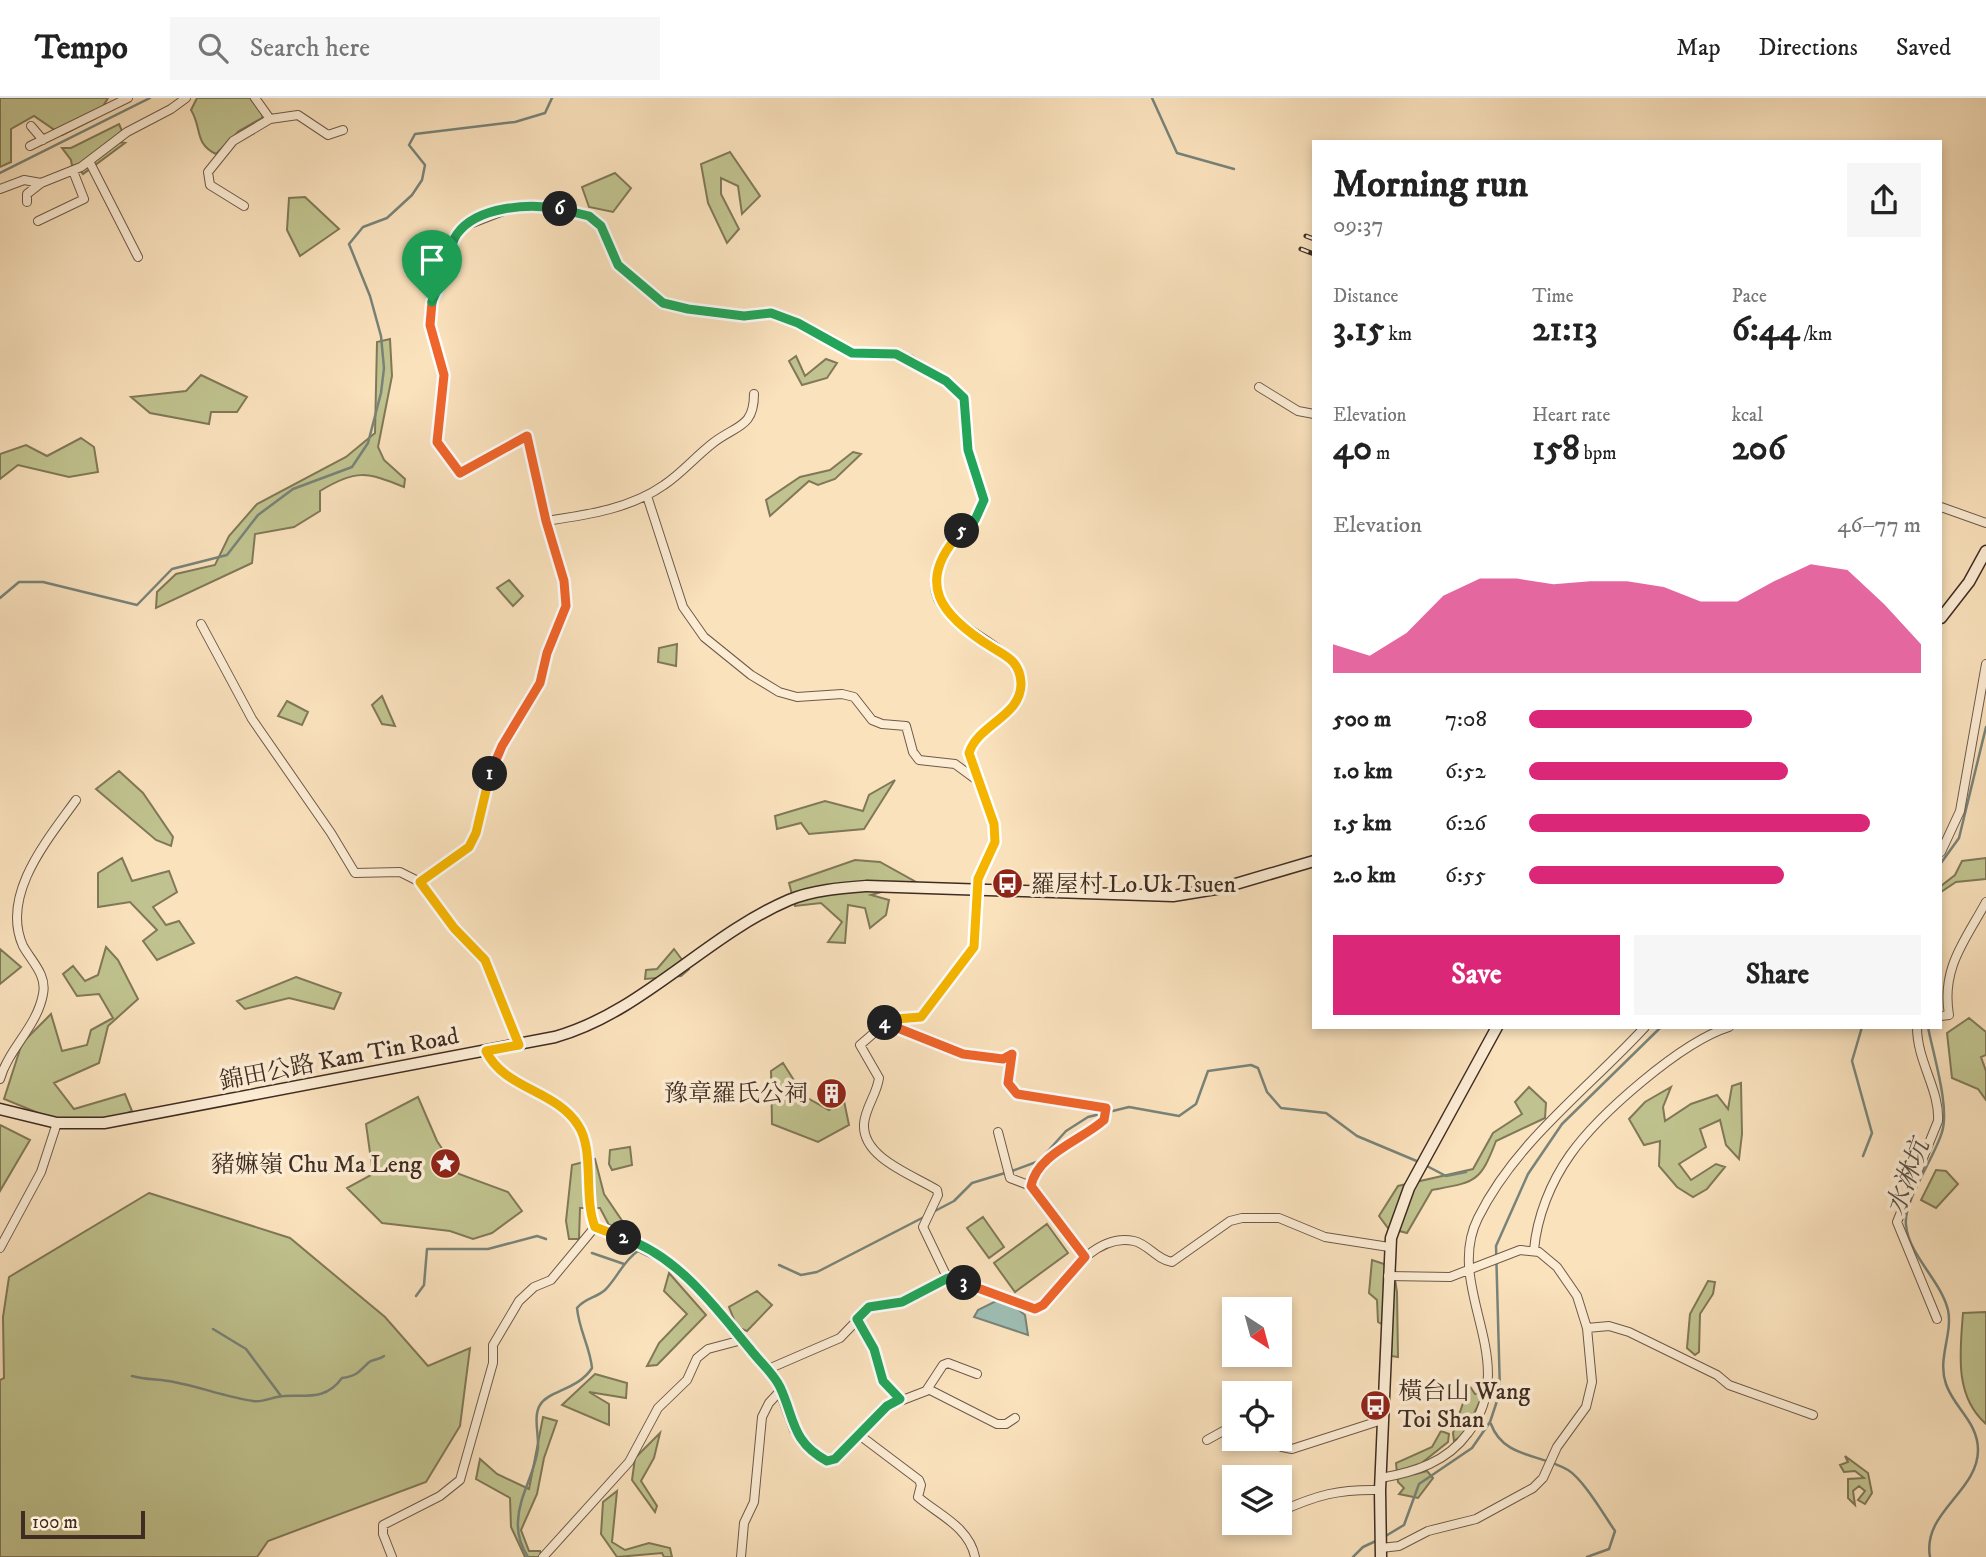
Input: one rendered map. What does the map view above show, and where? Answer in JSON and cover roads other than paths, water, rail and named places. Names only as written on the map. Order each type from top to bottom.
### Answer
[{"type":"main road","points":[[1942,617],[1969,582],[1986,551]]},
{"type":"main road","name":"錦田公路 Kam Tin Road","points":[[0,1109],[57,1123],[88,1125],[119,1121],[570,1033],[605,1017],[755,917],[791,899],[828,889],[867,886],[1172,896],[1222,888],[1312,862]]},
{"type":"main road","points":[[1381,1553],[1380,1490],[1389,1247],[1409,1188],[1496,1029]]},
{"type":"street","points":[[30,146],[128,98]]},
{"type":"street","points":[[27,202],[27,194],[41,183],[73,171],[127,132],[171,110],[186,98]]},
{"type":"street","points":[[255,98],[271,119]]},
{"type":"street","points":[[244,206],[210,185],[208,172],[233,141],[271,119],[298,116],[324,134],[332,135],[342,131]]},
{"type":"street","points":[[31,127],[43,140]]},
{"type":"street","points":[[89,161],[138,257]]},
{"type":"street","points":[[38,220],[84,199],[73,171]]},
{"type":"street","points":[[3,188],[32,179],[41,183]]},
{"type":"street","points":[[420,882],[469,847],[476,833],[495,761],[540,683],[547,653],[566,606],[564,581],[546,521],[527,436],[460,473],[444,453],[436,435],[444,394],[444,375],[430,325],[432,302],[458,233],[477,219],[505,209],[536,205],[589,216],[601,226],[613,258],[626,275],[663,303],[744,316],[771,313],[798,323],[852,353],[896,354],[946,381],[964,398],[968,450],[984,500],[975,520],[945,555],[935,580],[936,593],[940,605],[993,648],[1011,658],[1017,665],[1021,685],[1010,709],[978,736],[970,748],[969,759],[995,834],[992,850],[978,879],[975,941],[952,980],[921,1017],[884,1023],[860,1045],[879,1078],[865,1119],[866,1135],[874,1152],[937,1190],[938,1195],[923,1227],[948,1278],[1035,1309],[1043,1305],[1085,1257],[1108,1242],[1137,1242],[1172,1262],[1230,1221],[1271,1217],[1325,1237],[1389,1247]]},
{"type":"street","points":[[1259,387],[1298,411],[1312,414]]},
{"type":"street","points":[[546,521],[600,512],[647,496],[716,441],[746,423],[754,411],[754,394]]},
{"type":"street","points":[[647,496],[683,607],[704,637],[726,657],[769,687],[788,695],[854,697],[872,720],[906,726],[913,752],[919,760],[955,764],[976,780]]},
{"type":"street","points":[[1942,507],[1986,523]]},
{"type":"street","points":[[201,624],[252,719],[331,833],[355,873],[400,872],[420,882],[454,928],[485,960],[519,1045]]},
{"type":"street","points":[[1942,850],[1960,811],[1986,664]]},
{"type":"street","points":[[0,1079],[10,1052],[28,1029],[43,993],[42,978],[16,931],[15,897],[35,859],[76,800]]},
{"type":"street","points":[[1945,1016],[1948,972],[1986,902]]},
{"type":"street","points":[[884,1023],[963,1054],[1003,1059],[1012,1054],[1008,1083],[1017,1094],[1106,1108],[1104,1120],[1060,1149],[1034,1175],[1031,1186]]},
{"type":"street","points":[[1381,1478],[1412,1471],[1437,1461],[1466,1437],[1481,1414],[1489,1371],[1469,1270],[1469,1240],[1502,1177],[1526,1147],[1644,1029]]},
{"type":"street","points":[[1534,1250],[1536,1228],[1545,1203],[1576,1146],[1644,1080],[1711,1035],[1724,1029]]},
{"type":"street","points":[[1917,1029],[1918,1047],[1937,1104],[1938,1121],[1897,1222],[1937,1319]]},
{"type":"street","points":[[486,1051],[496,1069],[561,1107],[580,1127],[590,1211],[595,1227]]},
{"type":"street","points":[[0,1248],[41,1172],[57,1123]]},
{"type":"street","points":[[998,1132],[1010,1178],[1031,1186],[1085,1257]]},
{"type":"street","points":[[595,1227],[657,1252],[711,1302],[781,1390],[794,1430],[824,1460],[835,1459],[887,1406],[928,1389],[943,1365],[948,1363],[977,1374]]},
{"type":"street","points":[[392,1557],[383,1534],[383,1525],[440,1496],[462,1475],[493,1363],[493,1345],[503,1324],[534,1287],[557,1273],[595,1227]]},
{"type":"street","points":[[1381,1553],[1428,1531],[1476,1519],[1533,1488],[1550,1468],[1555,1453],[1590,1398],[1592,1382],[1587,1328],[1577,1296],[1566,1278],[1545,1256],[1534,1250],[1520,1250],[1442,1278],[1388,1276]]},
{"type":"street","points":[[766,1370],[832,1342],[869,1307],[902,1302],[948,1278]]},
{"type":"street","points":[[857,1319],[874,1349],[883,1381],[900,1399]]},
{"type":"street","points":[[1587,1328],[1609,1326],[1629,1332],[1712,1373],[1729,1385],[1813,1415]]},
{"type":"street","points":[[543,1557],[629,1462],[658,1408],[687,1380],[696,1358],[708,1349],[742,1340]]},
{"type":"street","points":[[928,1389],[997,1424],[1006,1424],[1015,1418]]},
{"type":"street","points":[[741,1557],[744,1523],[754,1502],[762,1417],[769,1403],[781,1390]]},
{"type":"street","points":[[1292,1448],[1382,1420]]},
{"type":"street","points":[[1207,1440],[1222,1432]]},
{"type":"street","points":[[858,1434],[919,1480],[922,1485],[918,1497],[957,1527],[969,1540],[975,1557]]},
{"type":"street","points":[[1292,1506],[1320,1494],[1338,1490],[1380,1490]]},
{"type":"water","points":[[998,1300],[1010,1303],[1025,1315],[1028,1335],[974,1317],[978,1310]]},
{"type":"waterway","points":[[0,173],[150,98]]},
{"type":"waterway","points":[[0,598],[19,582],[43,582],[137,605],[172,569],[227,555],[258,515],[293,489],[352,467],[368,443],[381,393],[384,368],[381,336],[370,296],[349,244],[363,227],[387,218],[412,195],[422,180],[425,165],[409,145],[415,134],[515,122],[545,113],[552,98]]},
{"type":"waterway","points":[[1152,98],[1177,153],[1234,169]]},
{"type":"waterway","points":[[1942,862],[1959,838],[1986,727]]},
{"type":"waterway","points":[[1384,1537],[1404,1525],[1419,1484],[1472,1448],[1490,1422],[1500,1392],[1496,1246],[1528,1174],[1562,1124],[1659,1029]]},
{"type":"waterway","points":[[1861,1029],[1852,1061],[1872,1133],[1863,1156]]},
{"type":"waterway","name":"水淋坑","points":[[1928,1029],[1940,1080],[1944,1121],[1938,1142],[1909,1204],[1906,1225],[1913,1247],[1948,1310],[1949,1328],[1944,1375],[1950,1393],[1974,1431],[1978,1450],[1976,1465],[1969,1478],[1934,1527],[1930,1541],[1930,1557]]},
{"type":"waterway","points":[[1012,1171],[1039,1161],[1066,1131],[1088,1117],[1129,1107],[1179,1116],[1196,1104],[1208,1071],[1251,1065],[1258,1068],[1267,1092],[1281,1108],[1326,1113],[1357,1136],[1419,1162]]},
{"type":"waterway","points":[[1425,1165],[1446,1176],[1466,1172]]},
{"type":"waterway","points":[[933,1212],[954,1201],[972,1183],[1005,1173]]},
{"type":"waterway","points":[[779,1265],[801,1275],[817,1272],[924,1217]]},
{"type":"waterway","points":[[416,1296],[424,1285],[427,1249],[488,1249],[537,1236],[546,1239]]},
{"type":"waterway","points":[[528,1557],[520,1540],[518,1521],[521,1502],[538,1448],[538,1409],[544,1400],[579,1381],[592,1368],[577,1308],[605,1290],[628,1259],[638,1251],[659,1261]]},
{"type":"waterway","points":[[592,1253],[624,1264]]},
{"type":"waterway","points":[[213,1329],[246,1349],[281,1396]]},
{"type":"waterway","points":[[132,1376],[174,1382],[261,1401],[280,1396],[323,1393],[342,1378],[354,1375],[370,1362],[384,1356]]},
{"type":"waterway","points":[[1491,1424],[1504,1443],[1514,1449],[1568,1470],[1593,1498],[1615,1531],[1609,1549],[1587,1557]]},
{"type":"waterway","points":[[1353,1557],[1363,1547],[1378,1540]]},
{"type":"railway","points":[[1306,236],[1312,238]]},
{"type":"railway","points":[[1301,249],[1312,253]]},
{"type":"place","name":"羅屋村 Lo Uk Tsuen","points":[[1008,884]]},
{"type":"place","name":"豫章羅氏公祠","points":[[831,1093]]},
{"type":"place","name":"豬嫲嶺 Chu Ma Leng","points":[[445,1164]]},
{"type":"place","name":"橫台山 Wang Toi Shan","points":[[1375,1405]]}]
